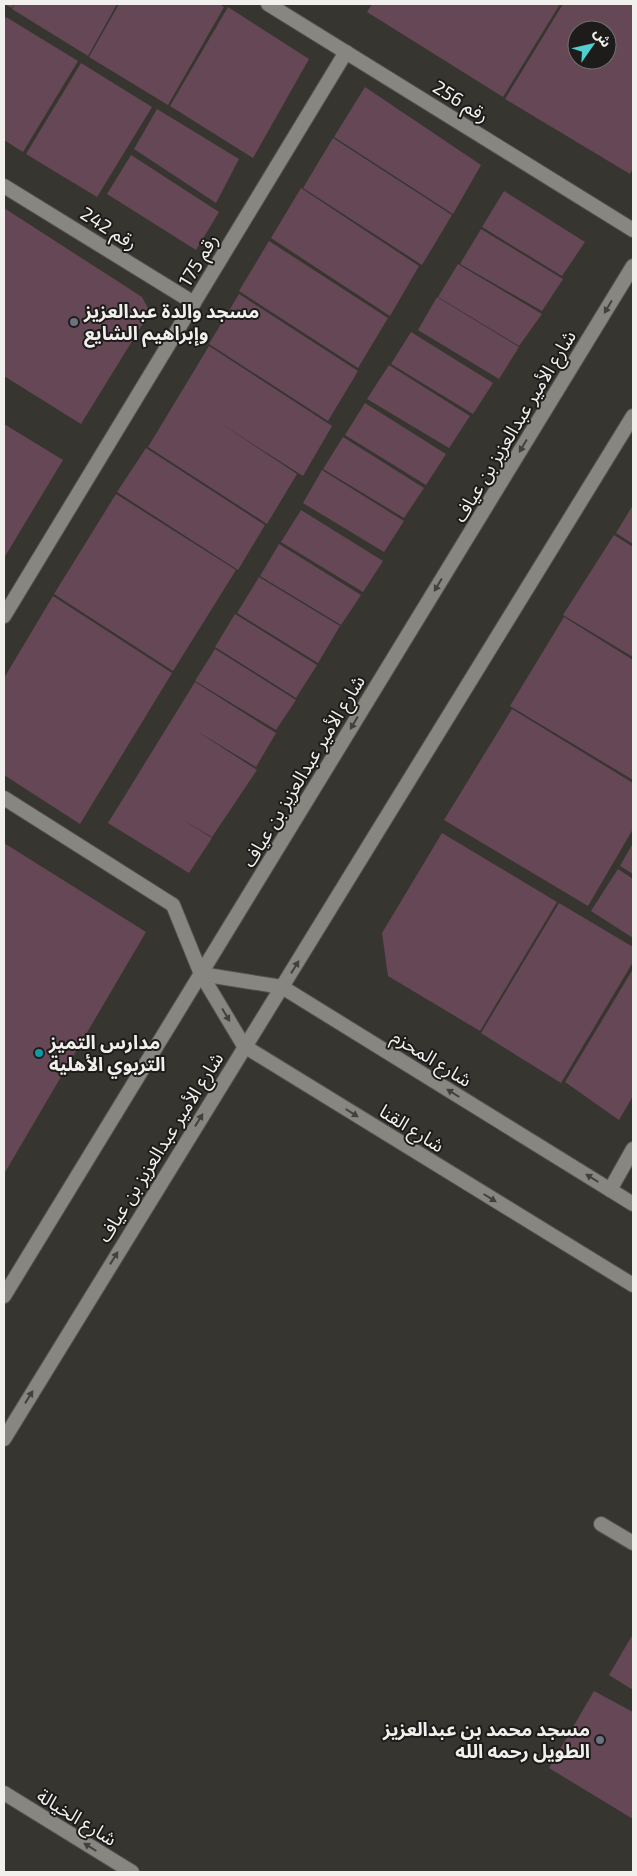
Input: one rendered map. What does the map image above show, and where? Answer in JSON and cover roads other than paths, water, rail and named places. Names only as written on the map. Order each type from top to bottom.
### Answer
[{"type":"street","name":"رقم 256","points":[[268,4],[633,230]]},
{"type":"street","name":"رقم 175","points":[[4,616],[346,52]]},
{"type":"street","name":"رقم 242","points":[[4,186],[194,303]]},
{"type":"street","name":"شارع الأمير عبدالعزيز بن عياف","points":[[4,1296],[633,266]]},
{"type":"street","name":"شارع الأمير عبدالعزيز بن عياف","points":[[4,1438],[633,416]]},
{"type":"street","name":"شارع القنا","points":[[4,798],[173,905],[201,974],[244,1046],[633,1285]]},
{"type":"street","name":"شارع المحزم","points":[[201,974],[282,988],[633,1204]]},
{"type":"street","points":[[610,1190],[633,1149]]},
{"type":"street","points":[[601,1524],[633,1543]]},
{"type":"street","name":"شارع الخيالة","points":[[4,1794],[132,1872]]},
{"type":"place","name":"مسجد والدة عبدالعزيز وإبراهيم الشايع","points":[[74,322]]},
{"type":"place","name":"مدارس التميز التربوي الأهلية","points":[[39,1053]]},
{"type":"place","name":"مسجد محمد بن عبدالعزيز الطويل رحمه الله","points":[[600,1740]]}]
